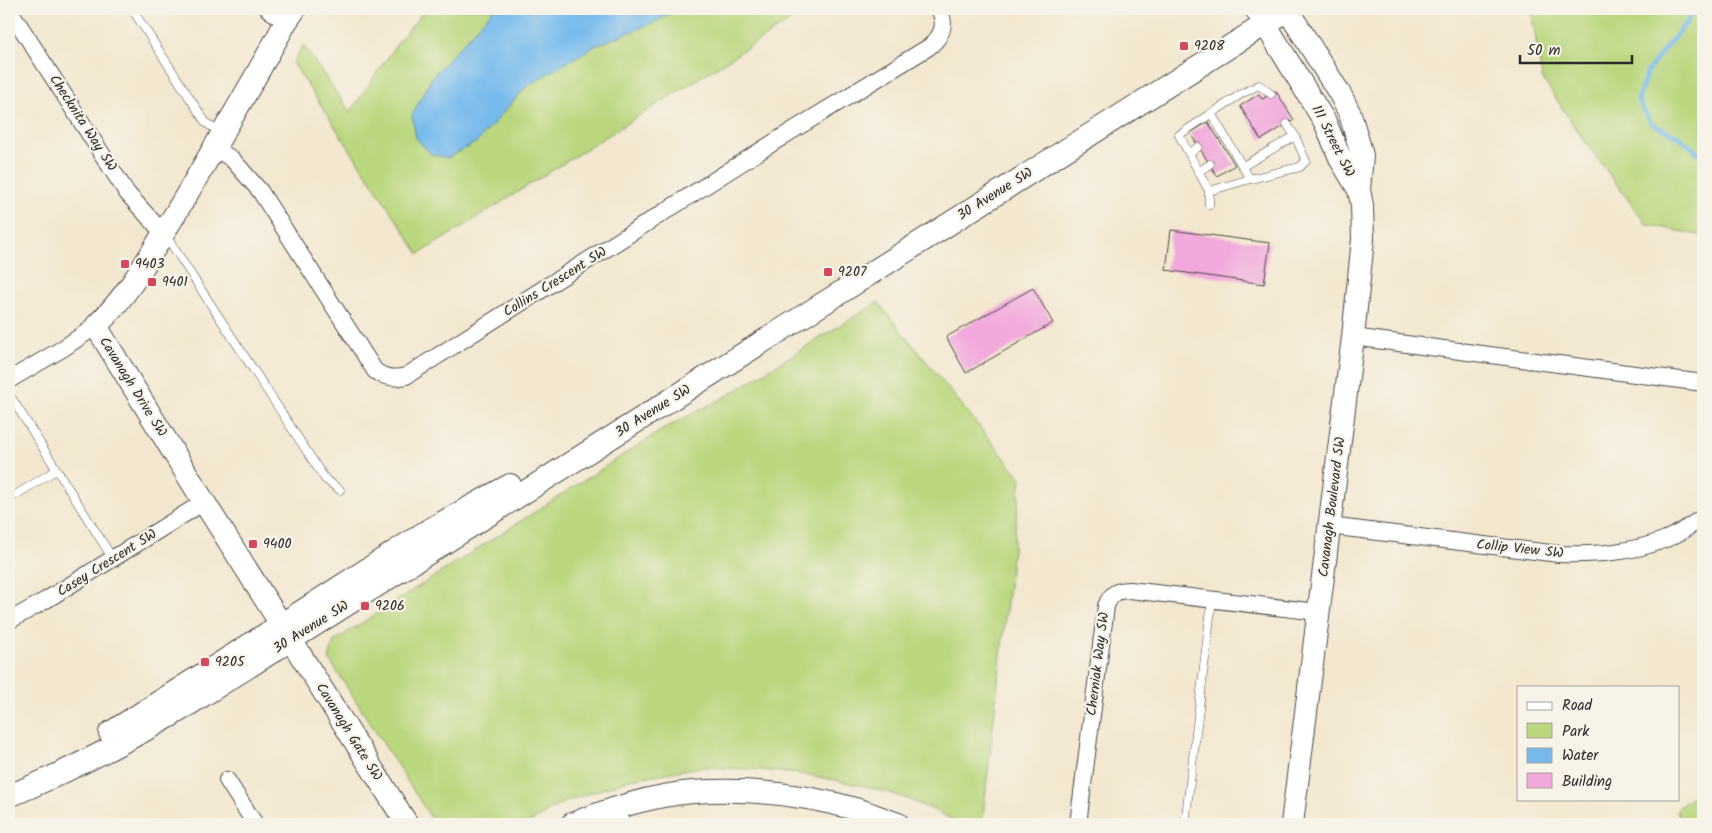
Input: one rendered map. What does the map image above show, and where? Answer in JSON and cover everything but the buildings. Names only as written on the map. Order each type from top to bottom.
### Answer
[{"type":"street","name":"Checknita Way SW","points":[[10,9],[128,193],[163,233]]},
{"type":"street","name":"Collins Crescent SW","points":[[219,141],[260,191],[375,371],[388,378],[398,378],[406,376],[790,132],[929,47],[937,40],[943,27],[943,20],[939,9]]},
{"type":"street","name":"111 Street SW","points":[[1273,12],[1341,160],[1359,190]]},
{"type":"street","name":"30 Avenue SW","points":[[9,795],[72,754],[287,632],[427,531],[517,482],[1273,12]]},
{"type":"street","name":"Cavanagh Drive SW","points":[[283,13],[219,141],[132,285],[96,326],[204,502],[287,632]]},
{"type":"street","name":"Cavanagh Boulevard SW","points":[[1292,824],[1353,337],[1363,239],[1362,205],[1359,190]]},
{"type":"street","points":[[9,382],[96,326]]},
{"type":"street","points":[[1353,337],[1703,383]]},
{"type":"street","name":"Casey Crescent SW","points":[[9,621],[204,502]]},
{"type":"street","name":"Collip View SW","points":[[1329,526],[1559,554],[1586,555],[1617,552],[1668,539],[1703,517]]},
{"type":"street","name":"Cherniak Way SW","points":[[1078,824],[1106,606],[1113,593],[1121,590],[1130,590],[1318,612]]},
{"type":"street","name":"Cavanagh Gate SW","points":[[287,632],[408,824]]},
{"type":"street","points":[[227,780],[255,824]]},
{"type":"street","points":[[572,824],[620,816],[653,798],[691,792],[728,791],[812,800],[858,810],[898,824]]},
{"type":"lane","points":[[132,9],[219,141]]},
{"type":"lane","points":[[1209,205],[1209,191],[1179,135],[1240,94],[1259,85],[1271,94]]},
{"type":"lane","points":[[1211,114],[1219,133],[1250,179]]},
{"type":"lane","points":[[1209,191],[1300,167],[1306,161],[1295,136],[1287,124]]},
{"type":"lane","points":[[1243,166],[1295,136]]},
{"type":"lane","points":[[1189,154],[1198,147]]},
{"type":"lane","points":[[1198,172],[1210,164]]},
{"type":"lane","points":[[163,233],[325,479],[340,490]]},
{"type":"lane","points":[[9,382],[56,470],[113,559]]},
{"type":"lane","points":[[9,499],[56,470]]},
{"type":"lane","points":[[1185,824],[1212,600]]},
{"type":"green space","points":[[426,9],[809,9],[419,254],[293,63],[303,45],[350,112],[399,41]]},
{"type":"green space","points":[[1531,9],[1703,9],[1703,236],[1646,224],[1581,136],[1542,78]]},
{"type":"green space","points":[[878,302],[1021,478],[982,824],[960,824],[934,810],[905,798],[869,787],[809,775],[751,769],[701,767],[631,779],[564,802],[527,824],[435,824],[329,659],[334,641],[665,428],[725,397]]},
{"type":"green space","points":[[1703,788],[1703,824],[1680,824],[1677,809]]},
{"type":"water","points":[[494,9],[677,9],[658,21],[595,46],[527,86],[477,142],[448,158],[431,154],[416,138],[412,115],[433,76]]},
{"type":"waterway","points":[[1692,9],[1688,21],[1647,72],[1638,100],[1651,123],[1679,137],[1703,157]]},
{"type":"place","name":"9208","points":[[1184,46]]},
{"type":"place","name":"9403","points":[[125,264]]},
{"type":"place","name":"9207","points":[[828,272]]},
{"type":"place","name":"9401","points":[[152,282]]},
{"type":"place","name":"9400","points":[[253,544]]},
{"type":"place","name":"9206","points":[[365,606]]},
{"type":"place","name":"9205","points":[[205,662]]}]
